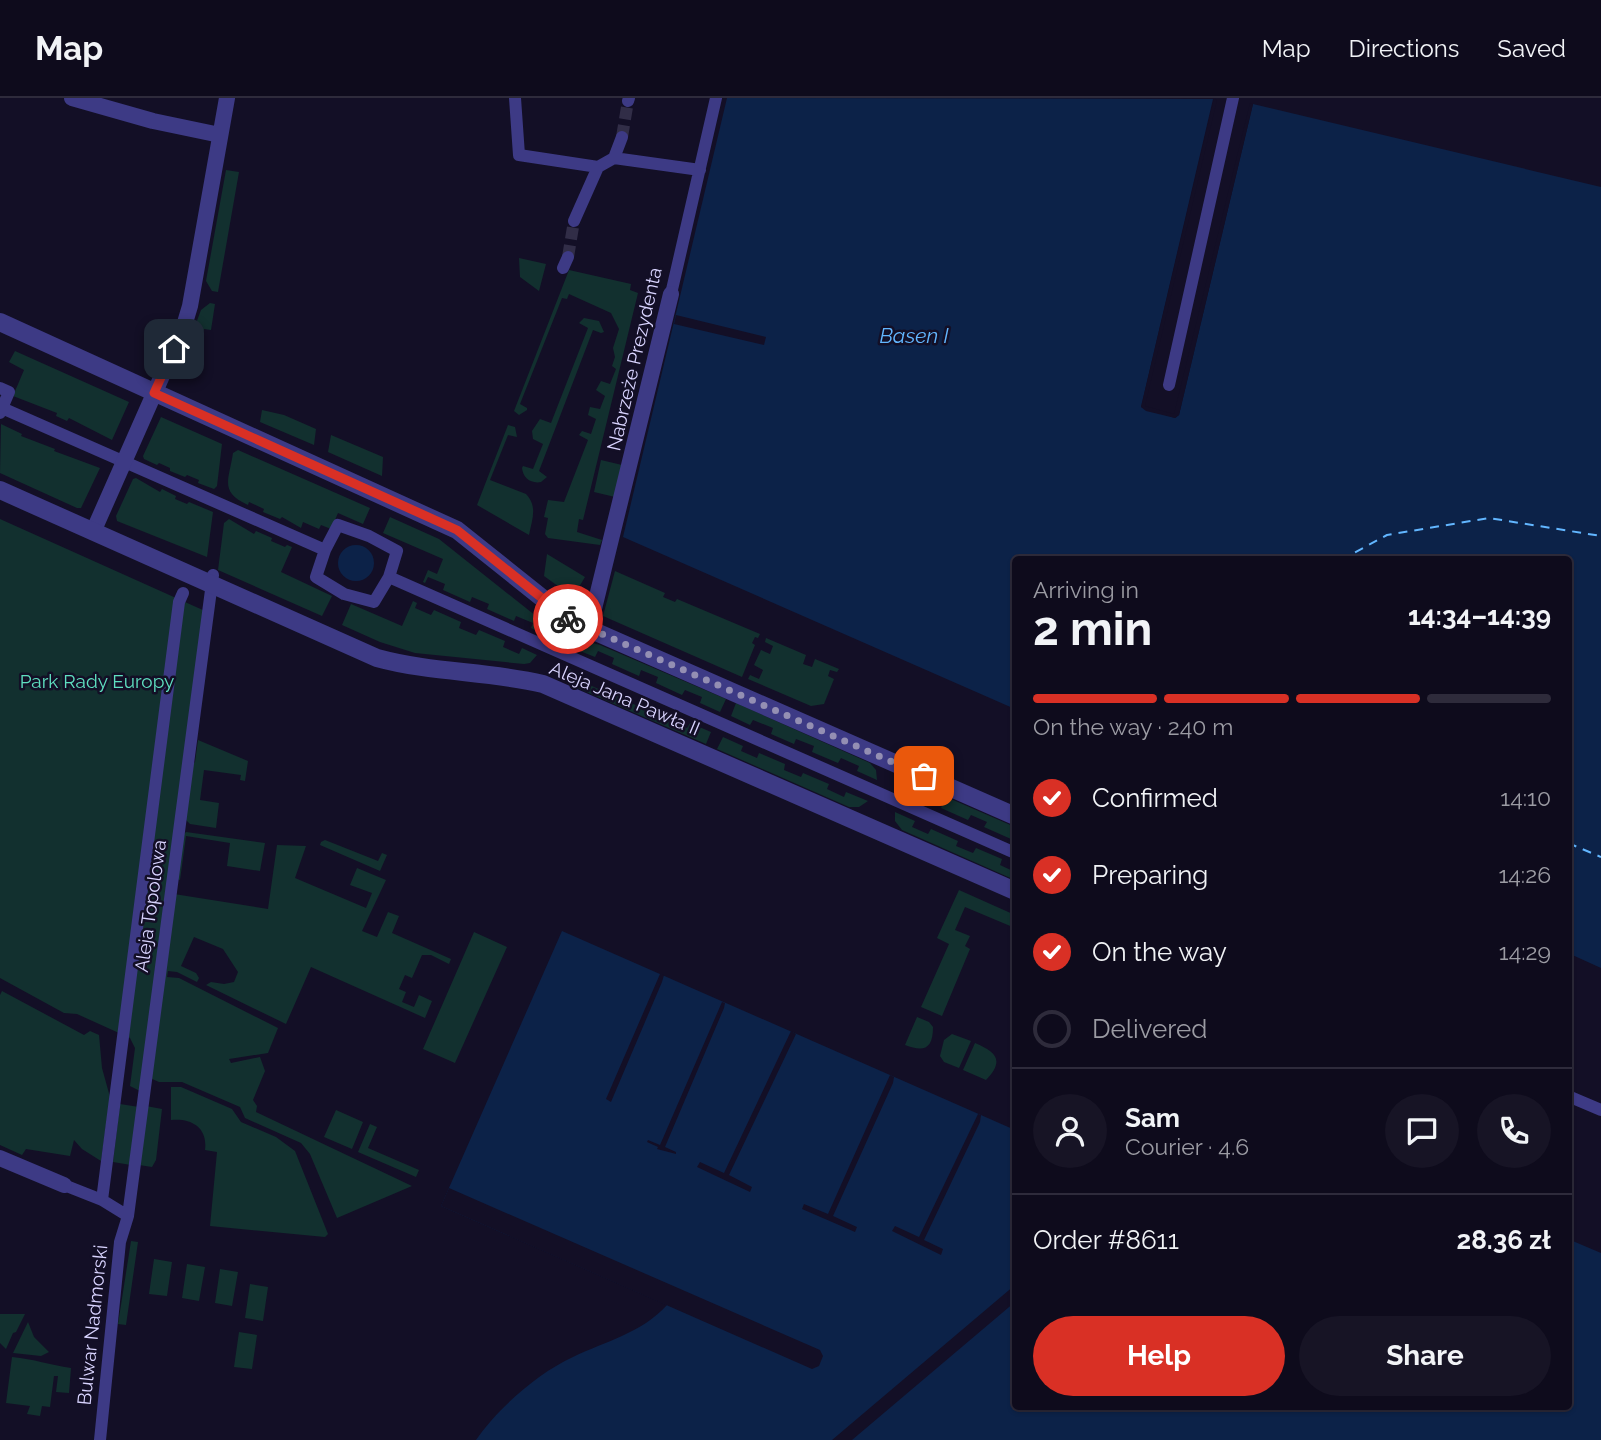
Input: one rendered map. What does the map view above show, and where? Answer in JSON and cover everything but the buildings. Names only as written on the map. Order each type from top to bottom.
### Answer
[{"type":"street","points":[[72,98],[153,121],[220,135]]},
{"type":"street","points":[[93,531],[184,326],[190,306],[227,98]]},
{"type":"street","points":[[515,98],[519,155],[598,167]]},
{"type":"street","name":"Nabrzeże Prezydenta","points":[[589,629],[716,98]]},
{"type":"street","points":[[1169,385],[1233,98]]},
{"type":"street","points":[[614,158],[622,137]]},
{"type":"street","points":[[574,221],[598,167],[614,158],[700,170]]},
{"type":"street","points":[[0,322],[457,530],[571,621],[1012,815]]},
{"type":"street","points":[[0,388],[9,392],[1,410],[325,550]]},
{"type":"street","name":"Aleja Jana Pawła II","points":[[0,490],[212,587],[377,658],[424,669],[518,678],[543,684],[1012,890]]},
{"type":"street","points":[[338,525],[369,536],[397,551],[389,577],[374,602],[344,594],[316,577],[325,550],[338,525]]},
{"type":"street","points":[[389,577],[1012,852]]},
{"type":"street","name":"Aleja Topolowa","points":[[128,1216],[212,587]]},
{"type":"street","name":"Aleja Topolowa","points":[[102,1200],[178,613],[183,593]]},
{"type":"street","points":[[1572,1098],[1601,1111]]},
{"type":"street","points":[[0,1158],[102,1200],[128,1216]]},
{"type":"street","name":"Bulwar Nadmorski","points":[[100,1440],[120,1242],[128,1216]]},
{"type":"green space","points":[[226,170],[239,172],[218,292],[212,291],[206,281]]},
{"type":"green space","points":[[519,258],[546,264],[539,291],[520,277]]},
{"type":"green space","points":[[569,270],[631,284],[630,290],[638,293],[583,520],[579,519],[577,532],[602,540],[600,545],[548,538],[545,534],[548,518],[544,517],[548,500],[564,502],[588,440],[579,435],[582,431],[591,434],[596,419],[588,415],[590,407],[600,409],[605,396],[596,390],[601,381],[610,384],[616,369],[612,366],[615,357],[613,348],[619,329],[611,313],[569,294],[567,299],[562,298],[520,404],[527,410],[519,415],[514,411]]},
{"type":"green space","points":[[210,303],[215,304],[211,330],[204,329],[199,352],[186,350],[201,310]]},
{"type":"green space","points":[[584,318],[599,321],[604,332],[593,330],[539,471],[547,477],[541,482],[534,482],[526,477],[522,468],[533,469],[543,444],[533,439],[532,431],[540,419],[551,423],[588,328],[579,323]]},
{"type":"green space","points":[[15,351],[129,402],[112,440],[69,418],[67,421],[56,416],[57,413],[13,396],[24,370],[9,362]]},
{"type":"green space","points":[[262,410],[284,415],[316,429],[314,445],[260,422]]},
{"type":"green space","points":[[161,417],[222,444],[217,486],[214,489],[198,483],[199,480],[187,475],[185,477],[159,463],[157,465],[144,459]]},
{"type":"green space","points":[[1,424],[22,434],[21,436],[55,449],[54,451],[100,468],[81,508],[0,473]]},
{"type":"green space","points":[[508,425],[515,427],[517,437],[508,435],[490,480],[526,494],[530,499],[533,513],[529,535],[477,505]]},
{"type":"green space","points":[[331,435],[383,457],[382,476],[328,452]]},
{"type":"green space","points":[[238,450],[370,508],[363,524],[338,513],[331,529],[321,525],[319,529],[303,522],[301,528],[282,517],[280,519],[263,512],[264,509],[249,502],[248,505],[239,500],[229,490],[228,484],[233,453]]},
{"type":"green space","points":[[601,460],[622,465],[615,497],[594,492]]},
{"type":"green space","points":[[136,478],[160,492],[162,489],[176,496],[175,499],[213,512],[207,557],[117,521],[116,516],[133,479]]},
{"type":"green space","points":[[390,517],[439,539],[541,620],[545,624],[546,635],[531,628],[533,623],[516,616],[514,621],[487,609],[489,604],[472,597],[470,602],[443,590],[445,584],[428,577],[425,583],[423,582],[428,570],[437,574],[443,559],[383,533]]},
{"type":"green space","name":"Park Rady Europy","points":[[0,519],[205,611],[140,1091],[130,1086],[135,1048],[130,1038],[77,1014],[64,1013],[0,978]]},
{"type":"green space","points":[[229,519],[254,534],[256,531],[272,538],[271,541],[292,547],[281,572],[332,596],[322,616],[218,570],[224,523]]},
{"type":"green space","points":[[547,554],[585,577],[573,597],[544,576]]},
{"type":"green space","points":[[615,571],[665,593],[663,597],[675,602],[677,599],[760,634],[752,643],[755,645],[742,677],[603,616]]},
{"type":"green space","points":[[413,601],[417,603],[415,608],[431,615],[434,610],[461,622],[459,628],[476,635],[479,630],[505,641],[503,647],[519,654],[522,648],[537,655],[530,663],[524,664],[415,653],[380,642],[342,625],[351,604],[402,626]]},
{"type":"green space","points":[[766,638],[806,655],[803,664],[812,667],[815,659],[839,669],[837,672],[830,670],[828,676],[834,679],[824,704],[811,706],[748,679],[750,675],[759,679],[763,670],[754,665],[761,650],[770,654],[773,646],[765,642]]},
{"type":"green space","points":[[585,641],[726,699],[720,712],[700,703],[702,697],[685,690],[682,695],[656,683],[658,677],[641,670],[639,676],[612,664],[614,658],[598,651],[595,657],[575,649]]},
{"type":"green space","points":[[567,668],[587,677],[585,683],[601,690],[604,685],[629,696],[627,701],[644,709],[647,704],[673,715],[671,721],[687,728],[690,723],[711,732],[706,744],[575,687],[567,677]]},
{"type":"green space","points":[[736,703],[870,763],[876,770],[877,780],[857,771],[859,766],[841,758],[838,763],[812,752],[814,746],[796,739],[794,744],[771,734],[773,728],[753,720],[750,725],[731,716]]},
{"type":"green space","points":[[723,737],[743,746],[741,751],[757,758],[759,753],[785,764],[784,770],[801,777],[803,773],[829,784],[827,789],[844,797],[846,792],[868,801],[859,807],[849,807],[717,749]]},
{"type":"green space","points":[[198,740],[248,761],[245,781],[240,780],[241,775],[204,770],[200,800],[219,803],[216,828],[190,824],[185,819],[191,766],[195,762]]},
{"type":"green space","points":[[915,786],[928,789],[1012,826],[1012,838],[984,827],[987,822],[971,815],[968,820],[941,808],[943,803],[927,796],[924,802],[904,793]]},
{"type":"green space","points":[[895,812],[915,821],[912,827],[928,834],[931,829],[958,841],[956,846],[973,853],[976,848],[1002,859],[1000,865],[1012,871],[1012,879],[902,830],[895,821]]},
{"type":"green space","points":[[186,832],[265,843],[260,871],[227,866],[230,843],[186,836],[180,880],[176,879],[183,835]]},
{"type":"green space","points":[[325,840],[378,861],[382,853],[387,855],[380,871],[320,845]]},
{"type":"green space","points":[[277,845],[306,846],[295,878],[366,908],[372,893],[350,885],[357,868],[386,880],[362,931],[377,937],[388,912],[399,916],[392,933],[451,959],[449,964],[431,955],[422,955],[412,978],[405,975],[399,989],[406,992],[402,1002],[414,1007],[419,995],[432,1001],[425,1018],[311,967],[286,1024],[206,985],[211,982],[234,982],[238,972],[223,949],[194,937],[181,966],[196,973],[199,978],[197,982],[177,972],[168,971],[167,977],[179,978],[278,1028],[268,1053],[229,1059],[231,1063],[260,1057],[265,1071],[253,1100],[257,1106],[256,1112],[412,1186],[337,1218],[310,1154],[301,1143],[245,1118],[240,1107],[182,1082],[159,1082],[150,1078],[174,894],[268,909]]},
{"type":"green space","points":[[959,890],[1012,914],[1012,927],[965,907],[955,930],[970,936],[965,946],[970,949],[942,1016],[921,1007],[949,944],[937,938]]},
{"type":"green space","points":[[474,932],[507,947],[455,1063],[423,1049]]},
{"type":"green space","points":[[2,991],[84,1035],[90,1031],[99,1035],[102,1068],[110,1097],[101,1161],[82,1149],[74,1140],[70,1156],[26,1149],[22,1155],[0,1145]]},
{"type":"green space","points":[[917,1017],[929,1022],[933,1027],[929,1045],[922,1048],[905,1045]]},
{"type":"green space","points":[[952,1034],[971,1041],[959,1068],[944,1062],[940,1056],[944,1040]]},
{"type":"green space","points":[[975,1043],[996,1057],[995,1067],[986,1080],[963,1070]]},
{"type":"green space","points":[[171,1087],[181,1087],[232,1109],[241,1122],[276,1137],[295,1151],[328,1234],[325,1237],[210,1226],[217,1152],[205,1150],[204,1135],[197,1126],[185,1121],[171,1120]]},
{"type":"green space","points":[[120,1104],[139,1107],[131,1165],[113,1162]]},
{"type":"green space","points":[[146,1106],[162,1109],[156,1160],[152,1167],[139,1165]]},
{"type":"green space","points":[[336,1110],[363,1122],[352,1149],[324,1137]]},
{"type":"green space","points":[[370,1124],[377,1127],[368,1148],[419,1170],[416,1177],[358,1152]]},
{"type":"green space","points":[[131,1241],[138,1242],[126,1325],[118,1324]]},
{"type":"green space","points":[[154,1259],[172,1262],[167,1296],[149,1294]]},
{"type":"green space","points":[[187,1264],[205,1267],[199,1301],[182,1298]]},
{"type":"green space","points":[[220,1269],[238,1272],[232,1306],[215,1303]]},
{"type":"green space","points":[[250,1284],[268,1287],[263,1321],[245,1318]]},
{"type":"green space","points":[[0,1314],[25,1314],[6,1349],[0,1343]]},
{"type":"green space","points":[[28,1322],[34,1337],[49,1352],[41,1356],[13,1353]]},
{"type":"green space","points":[[239,1332],[257,1335],[252,1369],[234,1367]]},
{"type":"green space","points":[[12,1357],[71,1368],[69,1393],[56,1392],[58,1376],[54,1376],[50,1407],[42,1406],[40,1416],[27,1414],[30,1406],[6,1403]]},
{"type":"water","name":"Basen I","points":[[727,98],[1213,99],[1141,407],[1175,418],[1179,415],[1253,104],[1601,187],[1601,968],[1572,955],[1572,556],[1012,556],[1012,708],[623,537]]},
{"type":"water","points":[[356,545],[368,551],[374,563],[368,575],[356,581],[344,575],[338,563],[344,551]]},
{"type":"water","points":[[562,931],[1012,1129],[1012,1410],[1572,1410],[1572,1241],[1601,1253],[1601,1440],[476,1440],[507,1404],[546,1372],[635,1330],[667,1305],[441,1206]]},
{"type":"pier","points":[[1214,98],[1217,100],[1145,406],[1174,414],[1250,103],[1253,104],[1179,415],[1175,418],[1146,411],[1141,407]]},
{"type":"pier","points":[[676,315],[766,337],[764,345],[674,324]]},
{"type":"pier","points":[[660,974],[664,975],[662,982],[611,1102],[606,1099]]},
{"type":"pier","points":[[722,1002],[725,1003],[724,1008],[665,1147],[676,1154],[657,1149],[658,1147],[647,1142],[648,1140],[660,1145]]},
{"type":"pier","points":[[791,1031],[796,1034],[729,1175],[752,1187],[750,1192],[697,1167],[700,1162],[724,1173]]},
{"type":"pier","points":[[890,1075],[894,1077],[893,1083],[833,1216],[857,1227],[855,1232],[802,1209],[804,1204],[828,1214]]},
{"type":"pier","points":[[978,1114],[981,1115],[980,1122],[924,1240],[943,1249],[941,1255],[892,1231],[895,1226],[919,1237]]},
{"type":"pier","points":[[449,1188],[820,1350],[823,1356],[819,1366],[812,1369],[441,1206]]},
{"type":"pier","points":[[1012,1288],[1012,1305],[852,1440],[832,1440]]},
{"type":"ferry route","points":[[1348,556],[1387,535],[1489,518],[1601,536]]},
{"type":"ferry route","points":[[1572,845],[1601,857]]},
{"type":"tunnel","points":[[622,137],[628,101]]},
{"type":"tunnel","points":[[568,257],[574,221]]},
{"type":"way so far","points":[[568,619],[924,776]]},
{"type":"route","points":[[174,349],[154,393],[437,519],[474,542],[568,619]]}]
